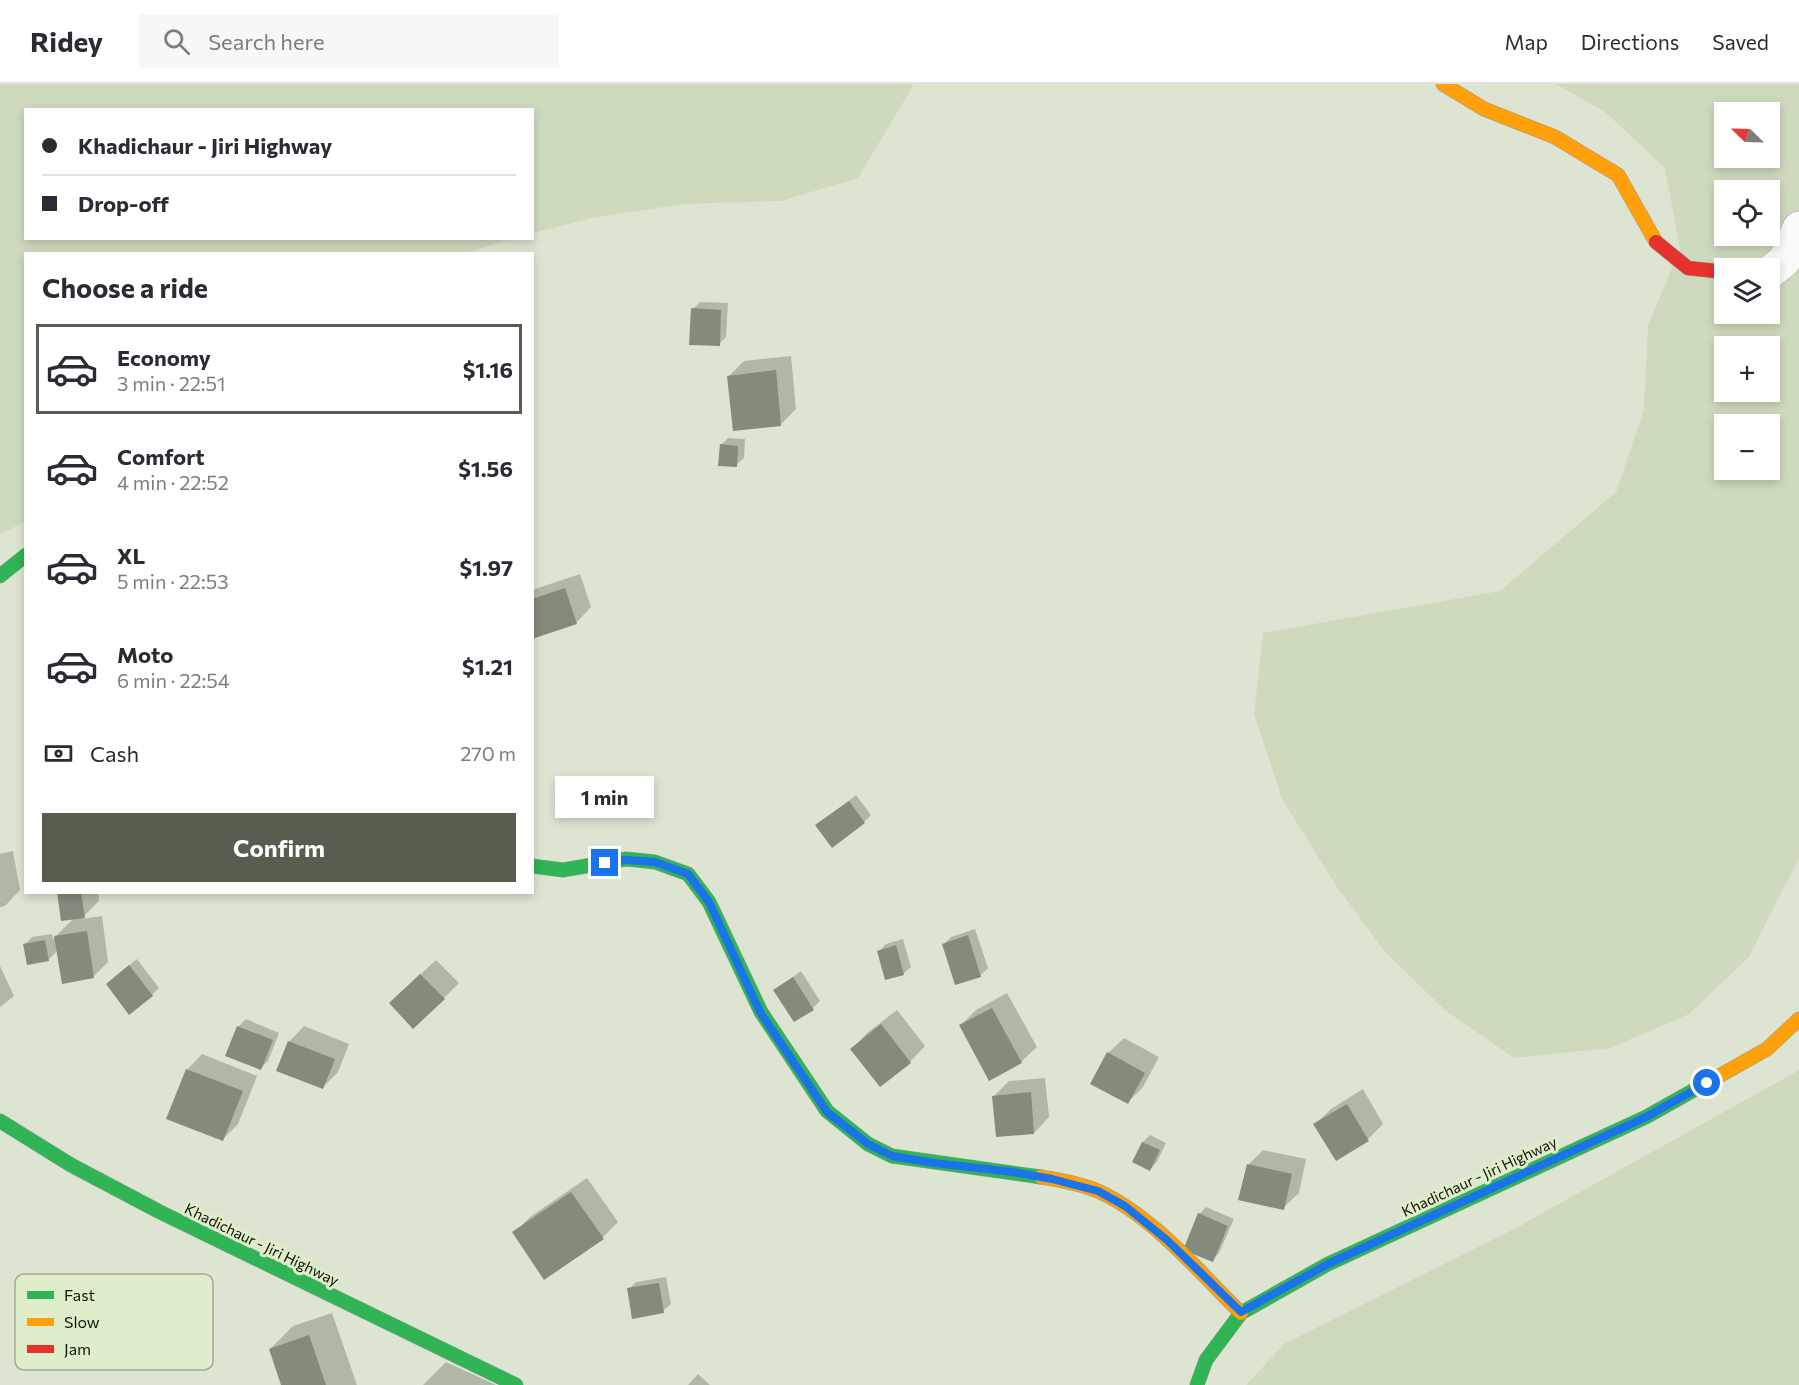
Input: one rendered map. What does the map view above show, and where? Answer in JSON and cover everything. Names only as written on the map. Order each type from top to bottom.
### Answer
[{"type":"main road","points":[[1443,84],[1484,109],[1556,137],[1618,174],[1655,241],[1688,268],[1714,271]]},
{"type":"main road","points":[[0,576],[24,557]]},
{"type":"main road","points":[[534,866],[563,870],[626,860],[655,862],[688,874],[709,902],[760,1012],[827,1112],[868,1144],[892,1156],[1013,1172],[1098,1191],[1125,1206],[1167,1240],[1241,1312]]},
{"type":"main road","name":"Khadichaur - Jiri Highway","points":[[1197,1385],[1206,1360],[1241,1312],[1328,1264],[1646,1117],[1767,1049],[1799,1019]]},
{"type":"main road","name":"Khadichaur - Jiri Highway","points":[[0,1121],[71,1165],[160,1212],[516,1385]]},
{"type":"street","points":[[1780,264],[1784,261],[1799,228]]},
{"type":"green space","points":[[0,84],[912,84],[913,86],[858,178],[781,201],[683,204],[592,218],[534,233],[534,108],[24,108],[24,240],[508,240],[469,252],[24,252],[24,522],[0,534]]},
{"type":"green space","points":[[1555,84],[1799,84],[1799,858],[1749,957],[1689,1014],[1610,1048],[1514,1058],[1446,1011],[1386,953],[1337,887],[1282,799],[1254,714],[1263,633],[1500,591],[1616,492],[1644,409],[1648,325],[1680,249],[1665,168],[1604,111]]},
{"type":"green space","points":[[1799,1070],[1799,1385],[1246,1385],[1284,1344],[1516,1228]]},
{"type":"building","points":[[691,308],[721,310],[720,346],[689,345]]},
{"type":"building","points":[[776,370],[781,426],[733,431],[727,376]]},
{"type":"building","points":[[720,444],[738,446],[737,467],[718,466]]},
{"type":"building","points":[[565,588],[577,624],[534,638],[534,598]]},
{"type":"building","points":[[849,801],[865,823],[832,848],[815,825]]},
{"type":"building","points":[[57,894],[81,894],[85,918],[61,921]]},
{"type":"building","points":[[87,931],[94,978],[62,984],[54,936]]},
{"type":"building","points":[[968,935],[981,977],[955,985],[942,944]]},
{"type":"building","points":[[45,940],[49,961],[27,965],[23,944]]},
{"type":"building","points":[[896,945],[904,975],[885,980],[877,951]]},
{"type":"building","points":[[129,965],[153,996],[129,1015],[106,984]]},
{"type":"building","points":[[420,974],[445,999],[413,1029],[389,1003]]},
{"type":"building","points":[[793,977],[814,1010],[794,1022],[773,990]]},
{"type":"building","points":[[992,1008],[1022,1063],[989,1081],[959,1025]]},
{"type":"building","points":[[881,1024],[911,1063],[880,1087],[850,1049]]},
{"type":"building","points":[[237,1026],[273,1040],[261,1070],[225,1056]]},
{"type":"building","points":[[288,1041],[335,1059],[323,1089],[276,1071]]},
{"type":"building","points":[[1107,1052],[1145,1073],[1128,1104],[1090,1084]]},
{"type":"building","points":[[186,1069],[243,1091],[223,1141],[166,1119]]},
{"type":"building","points":[[1031,1092],[1034,1134],[996,1137],[992,1096]]},
{"type":"building","points":[[1347,1104],[1369,1141],[1336,1161],[1313,1124]]},
{"type":"building","points":[[1142,1142],[1160,1150],[1150,1171],[1132,1162]]},
{"type":"building","points":[[1247,1164],[1292,1174],[1284,1210],[1238,1200]]},
{"type":"building","points":[[571,1192],[604,1239],[544,1280],[512,1232]]},
{"type":"building","points":[[1198,1213],[1228,1226],[1213,1262],[1183,1250]]},
{"type":"building","points":[[659,1283],[664,1313],[632,1319],[627,1288]]},
{"type":"building","points":[[309,1335],[326,1385],[281,1385],[269,1349]]},
{"type":"traffic: fast","points":[[0,576],[24,557]]},
{"type":"traffic: fast","points":[[534,866],[563,870],[626,859],[655,862],[688,874],[709,902],[761,1012],[827,1111],[868,1144],[892,1156],[1041,1177]]},
{"type":"traffic: fast","points":[[1197,1385],[1206,1360],[1241,1313],[1328,1264],[1646,1117],[1703,1085]]},
{"type":"traffic: fast","points":[[0,1121],[71,1165],[160,1212],[516,1385]]},
{"type":"traffic: slow","points":[[1443,84],[1484,109],[1555,137],[1618,175],[1656,242]]},
{"type":"traffic: slow","points":[[1703,1085],[1767,1049],[1799,1019]]},
{"type":"traffic: slow","points":[[1041,1177],[1086,1187],[1120,1203],[1175,1246],[1241,1313]]},
{"type":"traffic: jam","points":[[1656,242],[1688,268],[1714,271]]},
{"type":"route","points":[[605,863],[626,860],[655,862],[688,874],[709,902],[760,1012],[827,1112],[868,1144],[892,1156],[1013,1172],[1098,1191],[1125,1206],[1167,1240],[1241,1312],[1328,1264],[1646,1117],[1707,1083]]}]
